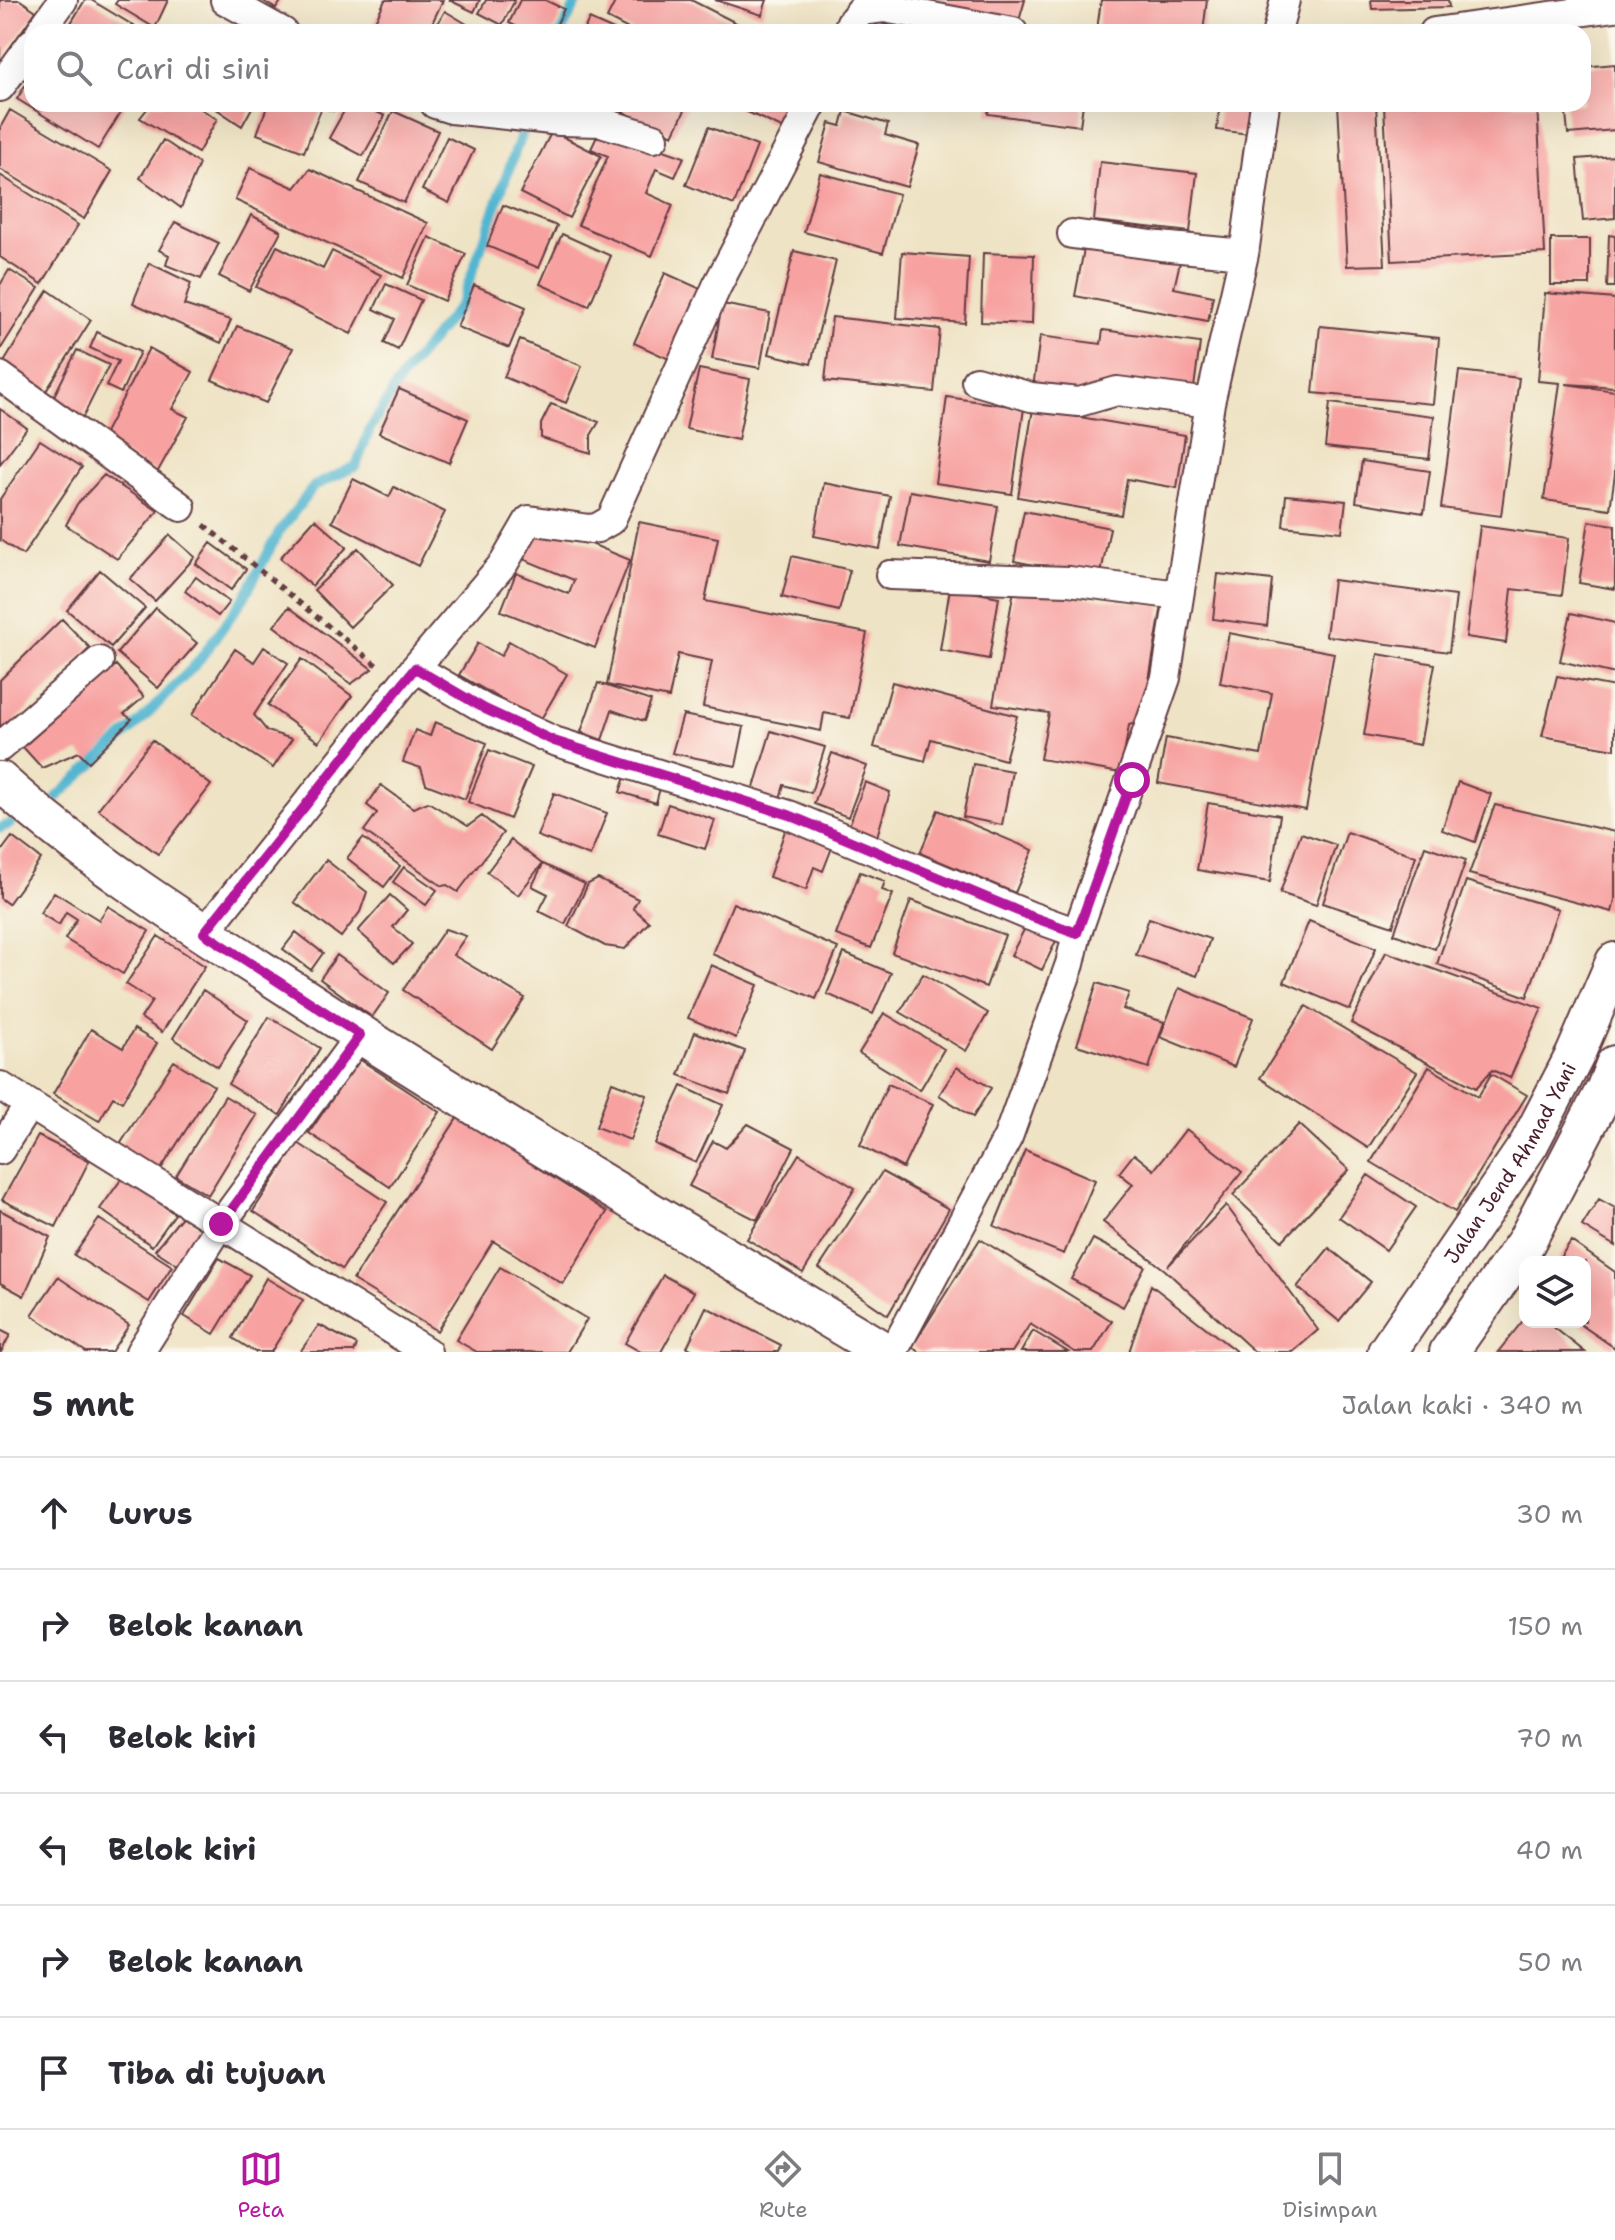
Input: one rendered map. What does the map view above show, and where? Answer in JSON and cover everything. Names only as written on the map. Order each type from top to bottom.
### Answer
[{"type":"street","points":[[46,24],[63,0]]},
{"type":"street","points":[[225,0],[268,24]]},
{"type":"street","points":[[1279,24],[1285,0]]},
{"type":"street","points":[[1492,24],[1615,7]]},
{"type":"street","points":[[851,24],[856,14],[870,8],[970,24]]},
{"type":"street","points":[[0,87],[24,54]]},
{"type":"street","points":[[478,112],[601,122],[654,138]]},
{"type":"street","points":[[204,933],[408,676],[504,563],[529,520],[589,529],[611,520],[717,286],[808,112]]},
{"type":"street","points":[[893,1352],[1008,1137],[1166,678],[1210,403],[1244,254],[1264,112]]},
{"type":"street","points":[[1072,234],[1244,254]]},
{"type":"street","points":[[0,376],[181,507]]},
{"type":"street","points":[[976,381],[1031,397],[1079,402],[1117,391],[1210,403]]},
{"type":"street","points":[[890,575],[1069,581],[1179,595]]},
{"type":"street","points":[[0,747],[99,661]]},
{"type":"street","points":[[408,676],[554,741],[789,815],[1077,933]]},
{"type":"street","points":[[0,781],[49,825],[122,880],[360,1035],[885,1352]]},
{"type":"street","name":"Jalan Jend Ahmad Yani","points":[[1387,1352],[1529,1144],[1575,1055],[1615,962]]},
{"type":"street","points":[[140,1352],[221,1224],[360,1035]]},
{"type":"street","points":[[1449,1352],[1526,1242],[1615,1065]]},
{"type":"street","points":[[0,1086],[418,1350]]},
{"type":"street","points":[[0,1150],[29,1105]]},
{"type":"path","points":[[181,507],[408,676]]},
{"type":"building","points":[[0,0],[20,0],[36,11],[0,62]]},
{"type":"building","points":[[85,0],[91,0],[131,24],[73,24]]},
{"type":"building","points":[[118,0],[168,0],[157,24],[148,24],[115,4]]},
{"type":"building","points":[[262,0],[282,0],[276,9]]},
{"type":"building","points":[[385,0],[443,0],[432,24],[374,24]]},
{"type":"building","points":[[449,0],[480,0],[474,12]]},
{"type":"building","points":[[486,0],[515,0],[503,24],[479,13]]},
{"type":"building","points":[[520,0],[545,0],[564,9],[557,24],[509,23]]},
{"type":"building","points":[[616,0],[691,0],[738,24],[619,24],[607,18]]},
{"type":"building","points":[[715,0],[767,0],[762,15]]},
{"type":"building","points":[[927,0],[1025,0],[1018,24]]},
{"type":"building","points":[[1101,0],[1207,0],[1204,24],[1098,24]]},
{"type":"building","points":[[1371,0],[1448,0],[1449,7],[1372,9]]},
{"type":"building","points":[[445,11],[467,24],[438,24]]},
{"type":"building","points":[[1615,64],[1615,130],[1568,134],[1566,112],[1591,112],[1591,66]]},
{"type":"building","points":[[24,87],[24,103],[17,99]]},
{"type":"building","points":[[10,110],[112,171],[84,219],[0,169],[0,128]]},
{"type":"building","points":[[38,112],[121,112],[98,149]]},
{"type":"building","points":[[145,112],[206,112],[217,119],[198,153],[140,118]]},
{"type":"building","points":[[221,112],[250,112],[242,126]]},
{"type":"building","points":[[265,112],[320,112],[304,152],[257,134]]},
{"type":"building","points":[[344,112],[377,112],[385,116],[363,156],[329,138]]},
{"type":"building","points":[[393,112],[438,131],[404,203],[359,182]]},
{"type":"building","points":[[623,112],[684,112],[673,135]]},
{"type":"building","points":[[747,112],[791,112],[784,129]]},
{"type":"building","points":[[845,112],[848,112],[888,124],[885,135],[919,145],[907,187],[819,162],[830,123],[841,126]]},
{"type":"building","points":[[988,112],[1082,112],[1080,126]]},
{"type":"building","points":[[1219,112],[1251,112],[1249,134],[1217,130]]},
{"type":"building","points":[[1338,112],[1376,112],[1385,265],[1347,266]]},
{"type":"building","points":[[1384,112],[1537,112],[1545,253],[1392,261]]},
{"type":"building","points":[[709,127],[757,146],[734,205],[686,185]]},
{"type":"building","points":[[601,128],[684,157],[675,177],[656,169],[646,193],[673,205],[652,256],[578,225],[608,156],[591,149]]},
{"type":"building","points":[[552,131],[601,156],[569,218],[520,193]]},
{"type":"building","points":[[447,137],[474,150],[449,203],[422,190]]},
{"type":"building","points":[[163,140],[199,164],[181,208],[140,178]]},
{"type":"building","points":[[1615,156],[1615,218],[1583,221],[1577,159]]},
{"type":"building","points":[[1100,162],[1197,173],[1190,232],[1094,221]]},
{"type":"building","points":[[250,168],[295,188],[310,169],[428,223],[403,278],[235,200]]},
{"type":"building","points":[[820,173],[899,194],[883,253],[804,232]]},
{"type":"building","points":[[0,175],[78,225],[42,284],[0,257]]},
{"type":"building","points":[[503,205],[557,226],[539,268],[487,246]]},
{"type":"building","points":[[251,215],[281,231],[249,291],[219,276]]},
{"type":"building","points":[[175,222],[219,243],[201,279],[166,265],[169,255],[159,250]]},
{"type":"building","points":[[562,234],[611,256],[589,306],[540,284]]},
{"type":"building","points":[[1609,235],[1615,236],[1615,287],[1607,287]]},
{"type":"building","points":[[429,237],[466,254],[444,301],[407,285]]},
{"type":"building","points":[[1551,239],[1590,239],[1590,285],[1551,285]]},
{"type":"building","points":[[1085,244],[1180,262],[1174,288],[1213,296],[1208,321],[1075,296]]},
{"type":"building","points":[[277,246],[323,269],[332,251],[381,275],[351,334],[256,287]]},
{"type":"building","points":[[794,251],[836,261],[811,364],[769,354]]},
{"type":"building","points":[[902,252],[969,257],[965,323],[897,318]]},
{"type":"building","points":[[983,253],[1034,255],[1032,324],[981,322]]},
{"type":"building","points":[[149,263],[191,283],[184,305],[231,320],[221,343],[133,303]]},
{"type":"building","points":[[9,270],[39,288],[0,350],[0,285]]},
{"type":"building","points":[[665,273],[703,290],[671,360],[634,343]]},
{"type":"building","points":[[386,284],[421,300],[398,350],[384,343],[395,319],[374,309]]},
{"type":"building","points":[[474,285],[526,307],[509,348],[457,327]]},
{"type":"building","points":[[48,290],[91,320],[41,399],[0,369]]},
{"type":"building","points":[[1545,293],[1615,299],[1615,387],[1566,384],[1615,391],[1615,474],[1610,509],[1544,500],[1560,383],[1538,381]]},
{"type":"building","points":[[722,304],[770,313],[760,368],[712,359]]},
{"type":"building","points":[[832,317],[940,329],[934,392],[825,381]]},
{"type":"building","points":[[237,326],[293,348],[266,403],[212,380]]},
{"type":"building","points":[[1320,326],[1439,338],[1433,404],[1313,393]]},
{"type":"building","points":[[1103,330],[1200,343],[1193,395],[1100,397],[1033,388],[1040,336],[1101,344]]},
{"type":"building","points":[[97,332],[140,352],[121,393],[106,386],[118,361],[90,348]]},
{"type":"building","points":[[520,340],[582,366],[566,403],[504,377]]},
{"type":"building","points":[[149,348],[193,372],[172,409],[188,417],[157,473],[100,442]]},
{"type":"building","points":[[77,350],[109,365],[82,419],[50,404]]},
{"type":"building","points":[[699,369],[750,379],[738,440],[686,429]]},
{"type":"building","points":[[1459,371],[1519,378],[1501,516],[1441,508]]},
{"type":"building","points":[[399,389],[468,419],[449,463],[379,433]]},
{"type":"building","points":[[947,397],[1024,408],[1012,494],[935,483]]},
{"type":"building","points":[[1330,403],[1434,416],[1429,459],[1325,447]]},
{"type":"building","points":[[551,404],[599,422],[591,435],[591,453],[541,438],[541,424]]},
{"type":"building","points":[[0,409],[27,428],[0,464]]},
{"type":"building","points":[[1033,409],[1185,435],[1177,488],[1127,479],[1121,515],[1018,497]]},
{"type":"building","points":[[40,440],[82,467],[23,555],[0,540],[0,499]]},
{"type":"building","points":[[1362,461],[1430,471],[1424,513],[1356,502]]},
{"type":"building","points":[[104,475],[158,511],[117,559],[66,525],[77,504]]},
{"type":"building","points":[[353,479],[389,497],[394,487],[445,512],[418,566],[332,522]]},
{"type":"building","points":[[824,483],[890,496],[880,549],[814,536]]},
{"type":"building","points":[[910,491],[998,506],[989,561],[900,546]]},
{"type":"building","points":[[1286,495],[1346,501],[1342,532],[1283,526]]},
{"type":"building","points":[[1024,511],[1110,528],[1100,578],[1014,561]]},
{"type":"building","points":[[315,519],[347,547],[312,586],[280,558]]},
{"type":"building","points":[[1589,521],[1615,525],[1615,589],[1579,583]]},
{"type":"building","points":[[538,522],[630,560],[595,648],[501,611],[516,573],[569,594],[574,580],[523,559]]},
{"type":"building","points":[[639,522],[718,538],[705,601],[867,633],[850,718],[824,713],[821,731],[703,707],[712,661],[678,654],[669,698],[607,685]]},
{"type":"building","points":[[1480,526],[1569,538],[1562,595],[1512,589],[1506,643],[1466,637]]},
{"type":"building","points":[[170,535],[195,557],[155,601],[130,579]]},
{"type":"building","points":[[211,543],[246,569],[231,590],[196,564]]},
{"type":"building","points":[[358,548],[393,585],[350,627],[314,590]]},
{"type":"building","points":[[792,556],[850,570],[839,611],[782,597]]},
{"type":"building","points":[[100,570],[145,608],[111,647],[67,610]]},
{"type":"building","points":[[1218,574],[1272,580],[1267,626],[1213,619]]},
{"type":"building","points":[[196,577],[229,602],[218,616],[185,591]]},
{"type":"building","points":[[1333,580],[1456,596],[1449,652],[1326,636]]},
{"type":"building","points":[[950,588],[999,597],[989,659],[940,650]]},
{"type":"building","points":[[1014,590],[1162,605],[1142,721],[1129,725],[1121,773],[1040,759],[1049,713],[993,705]]},
{"type":"building","points":[[289,607],[372,669],[351,684],[274,626]]},
{"type":"building","points":[[156,608],[197,643],[158,688],[117,653]]},
{"type":"building","points":[[1571,613],[1615,623],[1615,674],[1560,661]]},
{"type":"building","points":[[62,619],[90,648],[0,736],[0,680]]},
{"type":"building","points":[[1229,633],[1334,653],[1306,810],[1158,783],[1166,738],[1261,755],[1272,693],[1220,683]]},
{"type":"building","points":[[509,641],[567,674],[540,721],[459,675],[478,643],[501,656]]},
{"type":"building","points":[[264,647],[288,663],[254,715],[267,731],[292,739],[273,768],[192,715],[235,649],[254,662]]},
{"type":"building","points":[[1378,654],[1435,664],[1420,745],[1364,735]]},
{"type":"building","points":[[302,659],[352,696],[319,742],[268,705]]},
{"type":"building","points":[[116,665],[144,697],[124,714],[132,719],[89,762],[79,752],[42,768],[23,747]]},
{"type":"building","points":[[1557,676],[1615,687],[1615,749],[1542,736]]},
{"type":"building","points":[[892,682],[1017,716],[1005,760],[931,739],[925,761],[874,747]]},
{"type":"building","points":[[598,683],[651,701],[644,721],[612,710],[602,740],[581,732]]},
{"type":"building","points":[[683,715],[744,727],[736,766],[672,753]]},
{"type":"building","points":[[435,722],[487,743],[465,799],[426,784],[421,768],[403,762],[415,730],[430,736]]},
{"type":"building","points":[[771,731],[825,747],[811,793],[784,785],[779,802],[752,794]]},
{"type":"building","points":[[152,740],[211,785],[158,854],[98,809]]},
{"type":"building","points":[[489,750],[532,767],[510,819],[468,802]]},
{"type":"building","points":[[832,753],[867,766],[848,817],[814,804]]},
{"type":"building","points":[[973,764],[1012,771],[1002,825],[963,817]]},
{"type":"building","points":[[625,777],[660,788],[656,803],[620,792]]},
{"type":"building","points":[[865,782],[890,792],[876,840],[848,829]]},
{"type":"building","points":[[1458,782],[1491,794],[1475,842],[1442,830]]},
{"type":"building","points":[[381,785],[413,808],[428,802],[468,826],[482,816],[503,833],[458,892],[447,885],[442,886],[364,831],[377,813],[367,805]]},
{"type":"building","points":[[554,793],[607,813],[590,856],[537,836]]},
{"type":"building","points":[[1208,803],[1280,815],[1270,882],[1197,870]]},
{"type":"building","points":[[668,804],[715,820],[705,849],[658,834]]},
{"type":"building","points":[[1495,805],[1615,832],[1615,900],[1612,912],[1469,874]]},
{"type":"building","points":[[938,810],[1033,850],[1015,893],[920,853]]},
{"type":"building","points":[[786,828],[833,845],[823,871],[814,867],[806,890],[769,877]]},
{"type":"building","points":[[1347,832],[1416,856],[1393,926],[1323,903]]},
{"type":"building","points":[[1301,833],[1336,845],[1316,905],[1280,893]]},
{"type":"building","points":[[12,837],[41,859],[8,904],[0,898],[0,853]]},
{"type":"building","points":[[363,838],[400,866],[384,887],[347,858]]},
{"type":"building","points":[[511,840],[542,864],[518,895],[487,872]]},
{"type":"building","points":[[1425,846],[1466,860],[1435,949],[1394,934]]},
{"type":"building","points":[[326,860],[367,892],[360,912],[341,937],[294,902]]},
{"type":"building","points":[[543,864],[585,884],[565,924],[539,911],[548,894],[532,886]]},
{"type":"building","points":[[404,867],[437,890],[426,905],[393,882]]},
{"type":"building","points":[[860,872],[885,881],[882,890],[893,894],[871,948],[836,935]]},
{"type":"building","points":[[598,879],[638,899],[633,908],[649,922],[625,949],[605,946],[568,926],[588,884]]},
{"type":"building","points":[[1466,881],[1558,909],[1527,997],[1437,964]]},
{"type":"building","points":[[54,892],[99,920],[108,906],[149,931],[123,974],[65,939],[77,919],[66,912],[59,925],[40,913]]},
{"type":"building","points":[[390,895],[407,910],[393,927],[412,944],[394,963],[358,931]]},
{"type":"building","points":[[911,900],[1005,935],[986,987],[892,953]]},
{"type":"building","points":[[733,903],[838,948],[816,999],[712,954]]},
{"type":"building","points":[[1149,918],[1210,939],[1197,976],[1136,955]]},
{"type":"building","points":[[1309,921],[1376,948],[1350,1010],[1284,982]]},
{"type":"building","points":[[1027,924],[1057,939],[1042,970],[1011,955]]},
{"type":"building","points":[[445,929],[466,936],[453,955],[525,998],[492,1049],[403,990]]},
{"type":"building","points":[[296,932],[323,953],[311,970],[283,949]]},
{"type":"building","points":[[158,936],[205,966],[162,1032],[141,1018],[152,1001],[126,984]]},
{"type":"building","points":[[1386,952],[1542,1008],[1510,1078],[1492,1070],[1476,1088],[1351,1023]]},
{"type":"building","points":[[844,953],[891,973],[873,1014],[827,994]]},
{"type":"building","points":[[337,955],[389,993],[372,1017],[320,979]]},
{"type":"building","points":[[711,965],[758,985],[736,1038],[688,1018]]},
{"type":"building","points":[[923,974],[988,1013],[966,1051],[900,1012]]},
{"type":"building","points":[[1097,983],[1129,993],[1123,1009],[1164,1022],[1149,1068],[1077,1045]]},
{"type":"building","points":[[1179,988],[1253,1018],[1234,1067],[1160,1037]]},
{"type":"building","points":[[203,990],[248,1020],[218,1067],[173,1038]]},
{"type":"building","points":[[1306,1006],[1417,1072],[1368,1148],[1260,1078]]},
{"type":"building","points":[[884,1013],[944,1049],[920,1090],[859,1053]]},
{"type":"building","points":[[269,1017],[320,1048],[280,1115],[228,1084]]},
{"type":"building","points":[[91,1029],[123,1048],[134,1029],[157,1043],[122,1102],[113,1097],[99,1121],[53,1094]]},
{"type":"building","points":[[695,1032],[745,1051],[729,1094],[679,1075]]},
{"type":"building","points":[[359,1059],[440,1112],[390,1187],[309,1133]]},
{"type":"building","points":[[174,1061],[214,1086],[159,1172],[119,1146]]},
{"type":"building","points":[[957,1067],[991,1088],[973,1117],[939,1095]]},
{"type":"building","points":[[1429,1067],[1478,1097],[1491,1074],[1527,1095],[1455,1212],[1371,1162]]},
{"type":"building","points":[[612,1082],[647,1095],[630,1140],[596,1127]]},
{"type":"building","points":[[888,1084],[933,1104],[903,1168],[860,1145]]},
{"type":"building","points":[[682,1086],[723,1105],[696,1163],[655,1144]]},
{"type":"building","points":[[225,1096],[257,1115],[208,1195],[176,1176]]},
{"type":"building","points":[[458,1117],[607,1212],[563,1284],[493,1241],[437,1331],[353,1280]]},
{"type":"building","points":[[748,1124],[794,1148],[757,1220],[689,1186],[713,1141],[726,1148]]},
{"type":"building","points":[[1299,1124],[1349,1170],[1282,1241],[1233,1195]]},
{"type":"building","points":[[1186,1129],[1242,1172],[1168,1266],[1226,1205],[1318,1330],[1293,1352],[1255,1352],[1165,1270],[1103,1222],[1133,1184],[1119,1173],[1134,1154],[1154,1170]]},
{"type":"building","points":[[38,1136],[89,1161],[56,1227],[2,1200]]},
{"type":"building","points":[[298,1143],[387,1202],[342,1269],[253,1211]]},
{"type":"building","points":[[1025,1150],[1095,1180],[1064,1254],[994,1226]]},
{"type":"building","points":[[799,1154],[855,1188],[803,1273],[747,1239]]},
{"type":"building","points":[[882,1172],[949,1209],[888,1315],[819,1268]]},
{"type":"building","points":[[1368,1175],[1416,1207],[1386,1250],[1339,1217]]},
{"type":"building","points":[[123,1177],[175,1214],[152,1246],[100,1209]]},
{"type":"building","points":[[1599,1199],[1615,1208],[1615,1246],[1582,1226]]},
{"type":"building","points":[[0,1210],[50,1237],[24,1296],[0,1283]]},
{"type":"building","points":[[184,1214],[207,1233],[179,1266],[155,1250]]},
{"type":"building","points":[[99,1219],[172,1266],[149,1302],[74,1255]]},
{"type":"building","points":[[980,1239],[1112,1321],[1093,1352],[1075,1352],[1030,1324],[1012,1352],[920,1352],[912,1347]]},
{"type":"building","points":[[1093,1239],[1145,1266],[1123,1307],[1071,1279]]},
{"type":"building","points":[[1571,1241],[1615,1272],[1615,1348],[1586,1328],[1591,1328],[1591,1256],[1561,1256]]},
{"type":"building","points":[[1329,1248],[1371,1282],[1339,1321],[1297,1287]]},
{"type":"building","points":[[219,1258],[250,1275],[214,1334],[184,1316]]},
{"type":"building","points":[[500,1267],[587,1319],[567,1352],[477,1352],[456,1340]]},
{"type":"building","points":[[663,1275],[694,1292],[661,1352],[641,1352],[625,1343]]},
{"type":"building","points":[[58,1277],[129,1325],[111,1352],[86,1352],[32,1315]]},
{"type":"building","points":[[266,1278],[303,1300],[271,1352],[255,1352],[233,1338]]},
{"type":"building","points":[[1151,1285],[1237,1352],[1129,1352]]},
{"type":"building","points":[[706,1307],[781,1345],[778,1352],[697,1352],[687,1347]]},
{"type":"building","points":[[319,1325],[357,1345],[354,1352],[300,1352]]},
{"type":"building","points":[[1519,1326],[1519,1328],[1555,1328],[1585,1352],[1498,1352]]},
{"type":"building","points":[[0,1330],[10,1335],[1,1352],[0,1352]]},
{"type":"building","points":[[1033,1331],[1068,1352],[1021,1352]]},
{"type":"waterway","points":[[565,24],[578,0]]},
{"type":"waterway","points":[[57,797],[142,720],[197,663],[244,598],[279,532],[314,486],[356,466],[370,429],[401,378],[461,304],[526,121]]},
{"type":"waterway","points":[[0,828],[10,824]]},
{"type":"route","points":[[221,1224],[360,1035],[204,933],[415,668],[485,709],[554,741],[789,815],[1077,933],[1132,780]]}]
